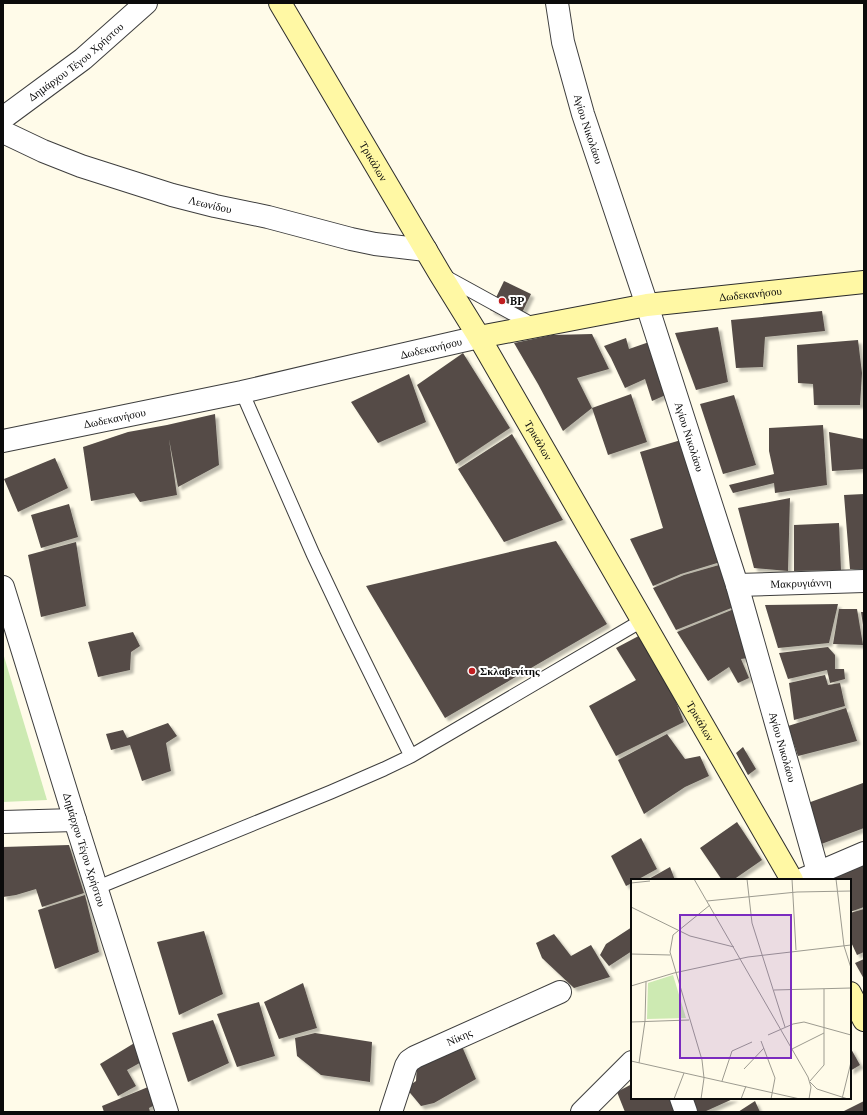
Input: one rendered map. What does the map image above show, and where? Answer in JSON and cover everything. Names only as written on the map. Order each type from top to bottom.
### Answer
[{"type":"main road","name":"Τρικάλων","points":[[280,3],[440,274],[479,337],[791,879]]},
{"type":"main road","name":"Δωδεκανήσου","points":[[479,337],[646,306],[864,282]]},
{"type":"main road","points":[[851,995],[864,1020]]},
{"type":"street","name":"Δημάρχου Τέγου Χρήστου","points":[[3,118],[83,59],[146,3]]},
{"type":"street","name":"Αγίου Νικολάου","points":[[557,3],[562,42],[572,80],[737,585],[810,876]]},
{"type":"street","name":"Λεωνίδου","points":[[3,132],[81,166],[172,195],[268,217],[351,239],[375,244],[426,250]]},
{"type":"street","name":"Δωδεκανήσου","points":[[3,442],[242,392],[479,337]]},
{"type":"street","name":"Μακρυγιάννη","points":[[737,585],[864,581]]},
{"type":"street","name":"Δημάρχου Τέγου Χρήστου","points":[[3,587],[167,1112]]},
{"type":"street","points":[[3,617],[6,622],[3,625]]},
{"type":"street","points":[[3,822],[75,820]]},
{"type":"street","points":[[810,876],[864,852]]},
{"type":"street","name":"Νίκης","points":[[391,1112],[409,1061],[420,1054],[560,992]]},
{"type":"street","points":[[582,1112],[631,1063]]},
{"type":"street","points":[[681,1099],[686,1112]]},
{"type":"lane","points":[[440,274],[535,326]]},
{"type":"lane","points":[[242,392],[313,554],[411,756]]},
{"type":"lane","points":[[96,888],[331,792],[411,756],[643,620]]},
{"type":"green space","points":[[3,653],[47,800],[3,802]]},
{"type":"building","points":[[504,281],[531,294],[517,323],[490,310]]},
{"type":"building","points":[[822,311],[825,331],[765,337],[763,367],[736,368],[731,320]]},
{"type":"building","points":[[718,327],[728,382],[696,390],[675,333]]},
{"type":"building","points":[[592,334],[609,369],[577,378],[592,408],[563,431],[514,343],[552,335]]},
{"type":"building","points":[[626,338],[629,349],[652,341],[668,394],[652,401],[645,379],[625,388],[604,346]]},
{"type":"building","points":[[858,340],[862,373],[860,405],[814,405],[813,384],[798,383],[797,345]]},
{"type":"building","points":[[463,353],[510,428],[456,464],[417,385]]},
{"type":"building","points":[[409,374],[426,422],[378,443],[351,402]]},
{"type":"building","points":[[631,394],[647,442],[608,455],[592,408]]},
{"type":"building","points":[[734,395],[756,465],[723,474],[700,404]]},
{"type":"building","points":[[215,414],[219,465],[178,487],[169,439],[177,495],[140,502],[134,493],[91,501],[83,447],[128,432]]},
{"type":"building","points":[[823,425],[827,485],[775,493],[774,483],[733,493],[729,485],[774,474],[769,451],[769,428]]},
{"type":"building","points":[[829,432],[864,439],[864,469],[832,471]]},
{"type":"building","points":[[512,434],[563,520],[504,542],[458,469]]},
{"type":"building","points":[[688,438],[727,560],[681,574],[653,586],[630,539],[663,528],[640,452]]},
{"type":"building","points":[[55,458],[68,488],[18,512],[4,479]]},
{"type":"building","points":[[864,494],[864,569],[850,569],[844,495]]},
{"type":"building","points":[[790,498],[788,571],[754,568],[738,508]]},
{"type":"building","points":[[69,504],[78,537],[41,548],[31,515]]},
{"type":"building","points":[[839,523],[841,570],[794,571],[794,525]]},
{"type":"building","name":"Σκλαβενίτης","points":[[556,541],[607,624],[445,718],[366,586]]},
{"type":"building","points":[[76,542],[86,606],[41,617],[28,555]]},
{"type":"building","points":[[726,563],[739,605],[676,630],[653,588],[684,575]]},
{"type":"building","points":[[838,604],[829,643],[778,648],[765,605]]},
{"type":"building","points":[[739,607],[755,657],[741,659],[749,678],[738,683],[729,667],[708,681],[677,632]]},
{"type":"building","points":[[839,609],[857,609],[863,645],[833,644]]},
{"type":"building","points":[[861,612],[864,612],[864,625],[863,625]]},
{"type":"building","points":[[648,631],[684,722],[616,756],[589,706],[636,680],[616,648]]},
{"type":"building","points":[[133,632],[140,646],[131,652],[130,670],[98,677],[88,642]]},
{"type":"building","points":[[828,647],[835,655],[835,669],[844,669],[845,679],[830,683],[827,670],[788,679],[779,653]]},
{"type":"building","points":[[825,675],[828,685],[840,683],[845,706],[794,720],[789,683]]},
{"type":"building","points":[[846,708],[857,741],[798,756],[788,726]]},
{"type":"building","points":[[168,723],[177,736],[166,743],[171,771],[142,781],[130,745],[111,750],[106,734],[123,730],[127,738]]},
{"type":"building","points":[[667,734],[685,759],[700,756],[709,776],[685,787],[644,814],[618,760]]},
{"type":"building","points":[[743,747],[756,769],[748,775],[736,753]]},
{"type":"building","points":[[863,783],[864,828],[816,846],[805,804]]},
{"type":"building","points":[[737,822],[762,860],[734,879],[721,879],[700,848]]},
{"type":"building","points":[[641,838],[657,869],[639,879],[631,879],[631,884],[626,886],[611,856]]},
{"type":"building","points":[[69,845],[84,893],[42,907],[36,889],[3,897],[3,847]]},
{"type":"building","points":[[864,858],[864,907],[851,912],[851,879],[825,879]]},
{"type":"building","points":[[670,867],[675,879],[649,879]]},
{"type":"building","points":[[85,895],[99,952],[55,969],[38,910]]},
{"type":"building","points":[[864,909],[864,952],[857,955],[851,942],[851,913]]},
{"type":"building","points":[[631,928],[631,952],[609,966],[600,955],[606,944]]},
{"type":"building","points":[[204,931],[223,994],[179,1015],[157,942]]},
{"type":"building","points":[[554,934],[571,956],[591,945],[610,977],[574,988],[542,958],[536,943]]},
{"type":"building","points":[[864,959],[864,979],[855,963]]},
{"type":"building","points":[[303,983],[317,1028],[279,1039],[264,1002]]},
{"type":"building","points":[[259,1002],[275,1056],[237,1067],[217,1014]]},
{"type":"building","points":[[213,1020],[229,1063],[188,1082],[172,1033]]},
{"type":"building","points":[[315,1033],[372,1042],[370,1082],[321,1075],[297,1056],[295,1038]]},
{"type":"building","points":[[136,1042],[145,1060],[127,1070],[136,1086],[118,1096],[100,1064]]},
{"type":"building","points":[[461,1044],[476,1079],[434,1103],[421,1106],[406,1088],[416,1081],[417,1063]]},
{"type":"building","points":[[851,1049],[860,1065],[851,1070]]},
{"type":"building","points":[[631,1085],[631,1099],[671,1099],[676,1112],[625,1112],[617,1092]]},
{"type":"building","points":[[148,1087],[155,1105],[149,1108],[150,1112],[104,1112],[102,1106]]},
{"type":"building","points":[[693,1099],[733,1099],[704,1112],[698,1112]]},
{"type":"building","points":[[755,1101],[760,1112],[738,1112]]},
{"type":"building","points":[[864,1101],[864,1112],[842,1112]]},
{"type":"place","name":"BP","points":[[502,301]]},
{"type":"place","name":"Σκλαβενίτης","points":[[472,671]]}]
